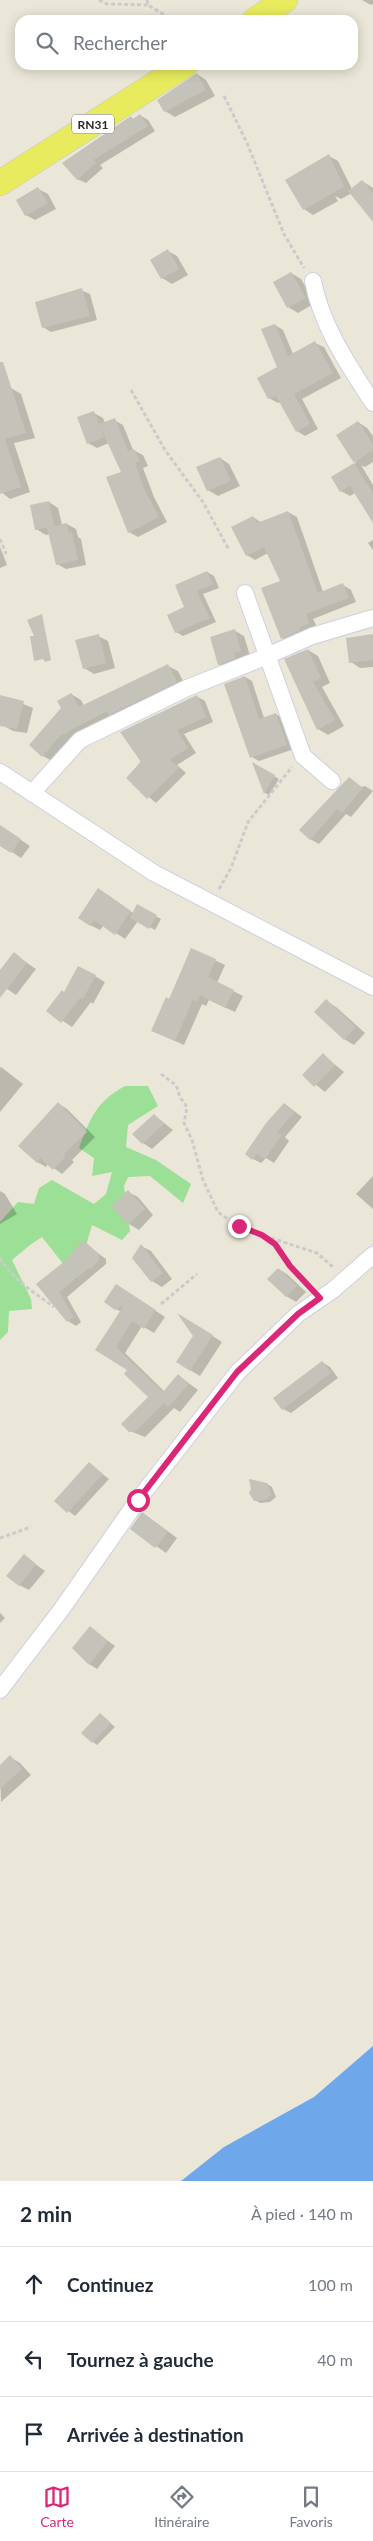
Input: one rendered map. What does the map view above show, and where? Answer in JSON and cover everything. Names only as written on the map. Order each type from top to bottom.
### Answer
[{"type":"main road","points":[[262,15],[285,0]]},
{"type":"main road","name":"RN31","points":[[0,182],[177,70]]},
{"type":"street","points":[[313,281],[316,297],[345,360],[373,403]]},
{"type":"street","points":[[245,593],[303,756],[332,781]]},
{"type":"street","points":[[32,793],[80,740],[187,688],[269,656],[312,636],[373,618]]},
{"type":"street","points":[[0,772],[134,861],[373,987]]},
{"type":"street","points":[[0,1690],[62,1610],[138,1500],[237,1372],[298,1314],[346,1279],[373,1255]]},
{"type":"path","points":[[99,0],[107,4],[147,2],[166,15]]},
{"type":"path","points":[[224,96],[247,143],[284,234],[313,281]]},
{"type":"path","points":[[131,390],[165,450],[203,502],[229,550]]},
{"type":"path","points":[[0,539],[6,554]]},
{"type":"path","points":[[212,903],[231,868],[248,822],[303,756]]},
{"type":"path","points":[[161,1074],[176,1085],[180,1097],[187,1107],[184,1123],[192,1140],[203,1180],[218,1212],[239,1226],[317,1253],[346,1279]]},
{"type":"path","points":[[262,1235],[275,1244],[290,1266],[320,1298]]},
{"type":"path","points":[[0,1258],[5,1267],[24,1285],[54,1307]]},
{"type":"path","points":[[160,1304],[198,1274]]},
{"type":"path","points":[[0,1538],[31,1527]]},
{"type":"green space","points":[[125,1086],[148,1086],[158,1106],[128,1125],[126,1147],[156,1160],[191,1184],[183,1203],[150,1176],[128,1177],[124,1186],[130,1231],[122,1240],[92,1225],[76,1280],[42,1237],[30,1245],[12,1260],[31,1299],[32,1309],[9,1311],[8,1332],[0,1340],[0,1222],[18,1202],[34,1204],[39,1188],[52,1180],[94,1204],[106,1194],[112,1172],[92,1176],[94,1158],[79,1148],[91,1119],[101,1104]]},
{"type":"water","points":[[373,2046],[373,2181],[181,2181],[224,2147],[314,2097]]},
{"type":"building","points":[[197,73],[206,90],[164,112],[157,100]]},
{"type":"building","points":[[140,114],[148,126],[93,160],[96,163],[77,180],[62,163],[131,116],[133,119]]},
{"type":"building","points":[[329,154],[344,187],[303,210],[285,180]]},
{"type":"building","points":[[362,180],[373,193],[373,222],[348,191]]},
{"type":"building","points":[[38,187],[48,203],[25,216],[16,200]]},
{"type":"building","points":[[168,249],[179,269],[161,279],[150,260]]},
{"type":"building","points":[[291,272],[306,298],[287,308],[273,282]]},
{"type":"building","points":[[82,288],[90,316],[42,328],[35,302]]},
{"type":"building","points":[[275,324],[288,356],[315,341],[333,373],[294,394],[310,424],[296,432],[276,396],[268,399],[257,378],[277,367],[261,329]]},
{"type":"building","points":[[0,362],[3,362],[26,433],[5,439],[21,487],[0,494]]},
{"type":"building","points":[[94,411],[104,437],[87,444],[77,417]]},
{"type":"building","points":[[115,418],[128,451],[134,449],[140,461],[135,463],[145,491],[159,517],[128,533],[106,477],[121,472],[99,424]]},
{"type":"building","points":[[358,421],[373,444],[373,450],[354,463],[336,435]]},
{"type":"building","points":[[220,457],[231,481],[207,491],[196,467]]},
{"type":"building","points":[[354,463],[373,493],[373,523],[350,486],[340,492],[331,477]]},
{"type":"building","points":[[49,501],[54,526],[35,530],[30,505]]},
{"type":"building","points":[[288,511],[318,593],[343,583],[349,598],[306,614],[309,623],[299,628],[300,630],[281,639],[261,588],[280,581],[264,547],[246,556],[231,527],[253,516],[257,523]]},
{"type":"building","points":[[67,523],[69,533],[72,532],[78,560],[56,565],[47,528]]},
{"type":"building","points":[[207,571],[213,584],[197,591],[210,618],[175,633],[167,615],[184,607],[175,585]]},
{"type":"building","points":[[42,614],[51,660],[45,662],[43,659],[34,661],[30,636],[34,636],[27,620]]},
{"type":"building","points":[[235,629],[241,651],[234,653],[236,658],[218,665],[210,637]]},
{"type":"building","points":[[99,634],[106,663],[83,669],[75,640]]},
{"type":"building","points":[[373,634],[373,660],[349,663],[346,638]]},
{"type":"building","points":[[308,649],[321,678],[313,682],[335,720],[317,730],[284,659]]},
{"type":"building","points":[[168,664],[177,682],[109,715],[107,711],[60,736],[42,757],[29,745],[61,708],[57,701],[71,693],[79,707]]},
{"type":"building","points":[[245,676],[259,719],[276,713],[287,745],[250,758],[224,684]]},
{"type":"building","points":[[0,695],[24,701],[17,729],[0,726]]},
{"type":"building","points":[[197,695],[206,717],[177,730],[188,748],[170,760],[179,768],[147,799],[126,778],[141,762],[120,732]]},
{"type":"building","points":[[252,762],[275,775],[264,794]]},
{"type":"building","points":[[349,777],[363,788],[342,813],[337,809],[310,840],[299,830]]},
{"type":"building","points":[[0,825],[21,839],[11,853],[0,846]]},
{"type":"building","points":[[98,888],[131,911],[115,935],[94,920],[90,926],[78,918]]},
{"type":"building","points":[[137,904],[157,915],[149,929],[130,918]]},
{"type":"building","points":[[191,948],[216,959],[208,977],[234,990],[225,1008],[200,995],[197,1002],[193,1000],[175,1041],[151,1031],[166,997],[169,999]]},
{"type":"building","points":[[14,952],[27,963],[0,998],[0,970]]},
{"type":"building","points":[[78,966],[96,975],[83,999],[80,998],[61,1023],[46,1011],[62,990],[64,992]]},
{"type":"building","points":[[326,999],[356,1027],[344,1040],[314,1012]]},
{"type":"building","points":[[323,1053],[335,1065],[314,1087],[302,1075]]},
{"type":"building","points":[[58,1102],[87,1132],[64,1154],[66,1156],[53,1170],[40,1158],[37,1163],[18,1146]]},
{"type":"building","points":[[284,1103],[295,1112],[277,1132],[282,1135],[265,1159],[257,1154],[252,1160],[245,1154],[266,1123]]},
{"type":"building","points":[[154,1114],[164,1124],[142,1144],[132,1134]]},
{"type":"building","points":[[128,1190],[145,1209],[128,1225],[111,1206]]},
{"type":"building","points":[[83,1240],[99,1254],[99,1260],[59,1292],[74,1317],[67,1322],[36,1284],[65,1261]]},
{"type":"building","points":[[141,1244],[163,1273],[151,1282],[132,1258]]},
{"type":"building","points":[[278,1268],[297,1286],[286,1297],[267,1279]]},
{"type":"building","points":[[116,1284],[156,1310],[144,1329],[132,1321],[116,1347],[163,1392],[178,1374],[189,1384],[169,1407],[164,1403],[135,1432],[129,1432],[121,1424],[148,1397],[124,1374],[127,1370],[95,1350],[124,1305],[115,1310],[104,1302]]},
{"type":"building","points":[[177,1313],[213,1335],[190,1371],[176,1362],[193,1336]]},
{"type":"building","points":[[322,1361],[331,1373],[282,1410],[273,1398]]},
{"type":"building","points":[[89,1462],[103,1474],[67,1513],[54,1501]]},
{"type":"building","points":[[249,1479],[267,1483],[272,1495],[265,1500],[254,1501],[249,1493],[251,1489]]},
{"type":"building","points":[[142,1512],[168,1532],[155,1548],[130,1529]]},
{"type":"building","points":[[24,1554],[36,1564],[19,1586],[6,1576]]},
{"type":"building","points":[[90,1626],[108,1641],[89,1665],[72,1648]]},
{"type":"building","points":[[100,1713],[111,1723],[92,1743],[81,1733]]},
{"type":"building","points":[[10,1755],[22,1769],[0,1789],[0,1765]]},
{"type":"route","points":[[138,1500],[168,1464],[237,1372],[298,1314],[320,1298],[290,1266],[275,1244],[262,1235],[239,1226]]}]
